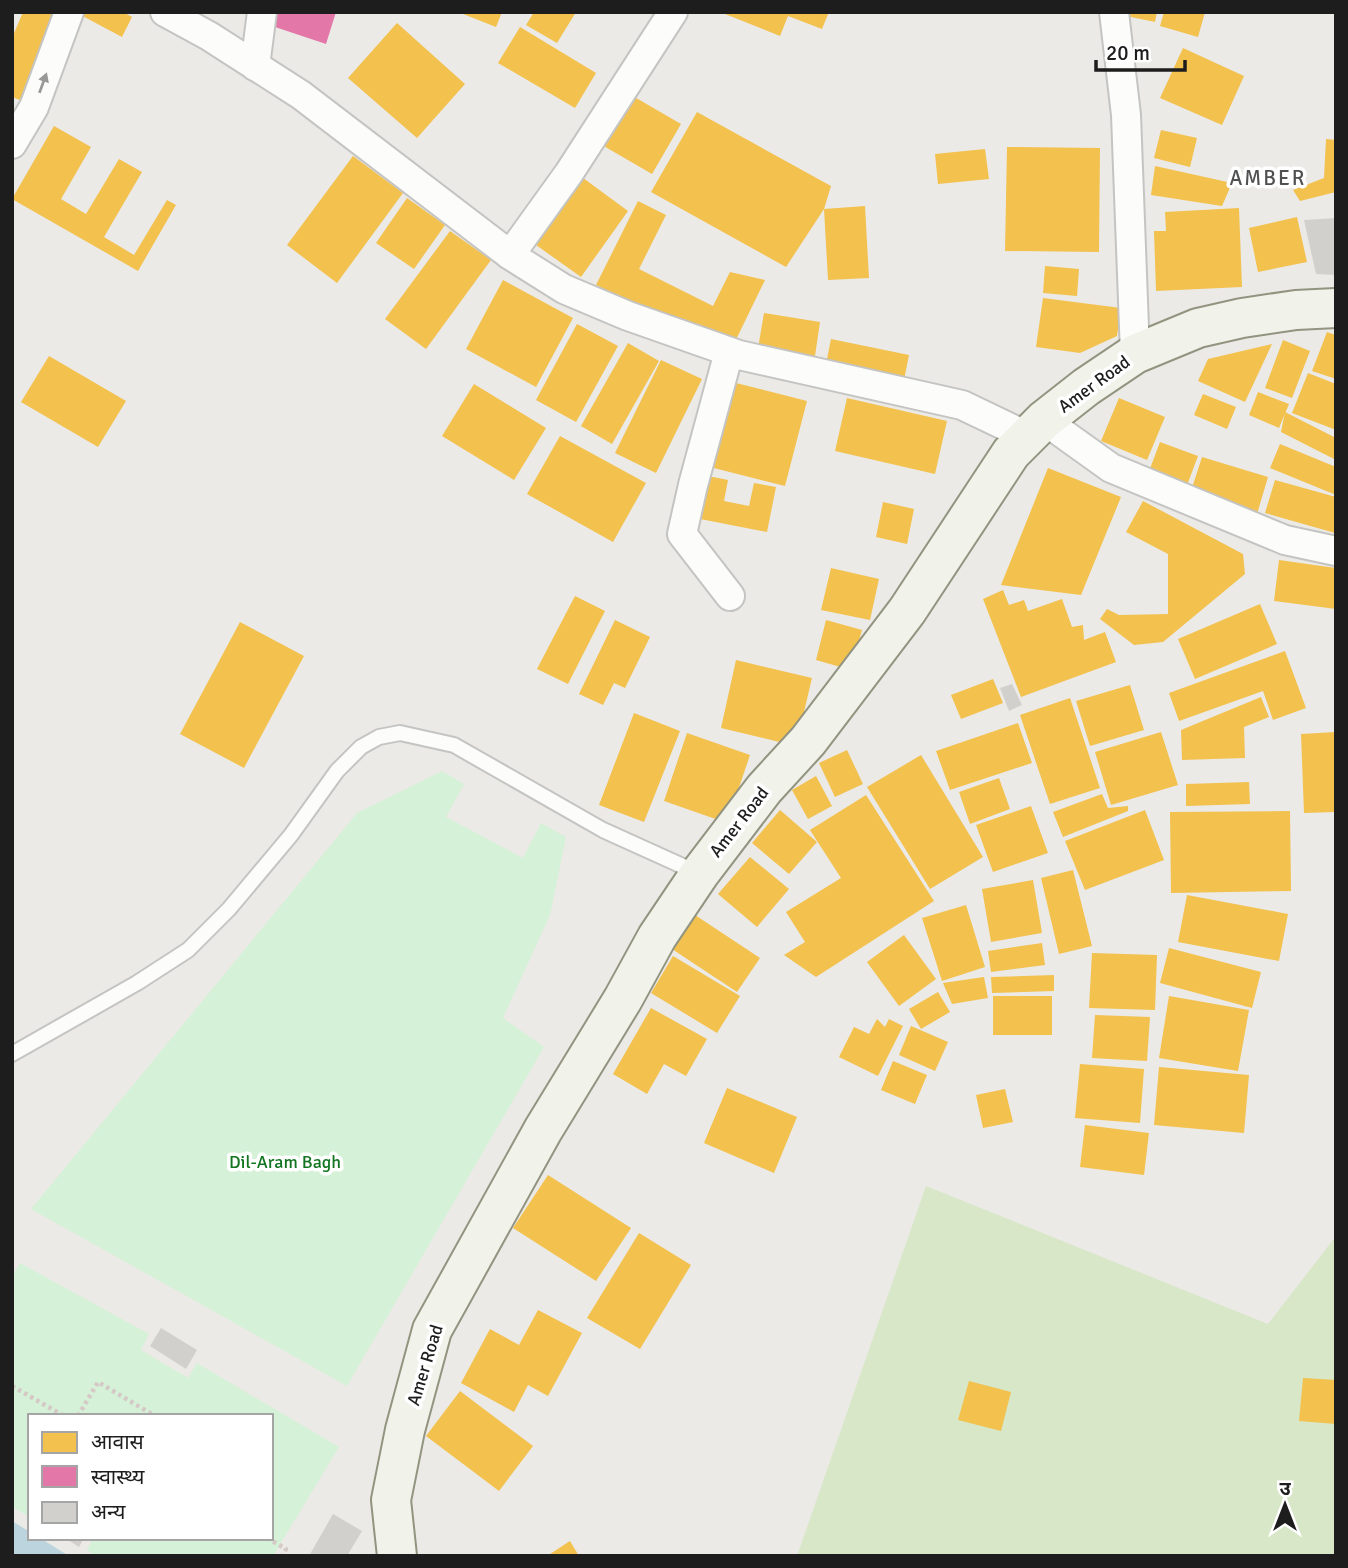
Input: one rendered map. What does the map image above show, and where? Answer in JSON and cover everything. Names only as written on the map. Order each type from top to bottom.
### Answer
[{"type":"main road","name":"Amer Road","points":[[397,1556],[391,1500],[405,1430],[432,1329],[543,1130],[623,999],[657,937],[700,873],[764,789],[808,741],[907,611],[1011,453],[1036,428],[1086,387],[1135,354],[1198,328],[1242,318],[1336,307]]},
{"type":"street","points":[[12,144],[34,107],[69,12]]},
{"type":"street","points":[[165,12],[301,95],[510,255],[564,289],[628,316],[729,352],[962,405],[1036,428],[1111,468],[1285,540],[1336,551]]},
{"type":"street","points":[[255,66],[262,12]]},
{"type":"street","points":[[510,255],[569,173],[673,12]]},
{"type":"street","points":[[1114,12],[1126,115],[1135,354]]},
{"type":"street","points":[[729,352],[682,534],[730,596]]},
{"type":"lane","points":[[12,1054],[137,983],[188,950],[229,909],[291,835],[337,771],[361,747],[379,737],[400,733],[454,745],[603,830],[700,873]]},
{"type":"path","points":[[79,1414],[98,1382],[152,1414]]},
{"type":"path","points":[[12,1385],[61,1414]]},
{"type":"path","points":[[270,1540],[286,1549],[282,1556]]},
{"type":"green space","name":"Dil-Aram Bagh","points":[[442,771],[464,784],[446,817],[523,858],[541,823],[566,837],[550,915],[503,1018],[544,1047],[347,1386],[31,1209],[357,813]]},
{"type":"green space","points":[[926,1186],[1268,1324],[1336,1236],[1336,1556],[797,1556]]},
{"type":"green space","points":[[20,1263],[149,1334],[141,1350],[188,1378],[197,1363],[339,1447],[273,1556],[95,1556],[87,1550],[92,1540],[273,1540],[273,1414],[28,1414],[28,1516],[12,1507],[12,1276]]},
{"type":"water","points":[[12,1521],[28,1531],[28,1540],[43,1540],[69,1556],[12,1556]]},
{"type":"building: आवास","points":[[23,12],[62,12],[25,102],[12,97],[12,38]]},
{"type":"building: आवास","points":[[75,12],[123,12],[132,17],[122,37]]},
{"type":"building: आवास","points":[[458,12],[502,12],[496,27]]},
{"type":"building: आवास","points":[[534,12],[576,12],[557,43],[526,25]]},
{"type":"building: आवास","points":[[720,12],[829,12],[822,29],[788,16],[780,36]]},
{"type":"building: आवास","points":[[1127,12],[1157,12],[1155,22],[1126,16]]},
{"type":"building: आवास","points":[[1164,12],[1205,12],[1198,37],[1160,26]]},
{"type":"building: आवास","points":[[397,23],[465,84],[417,138],[348,78]]},
{"type":"building: आवास","points":[[520,27],[596,73],[575,108],[498,63]]},
{"type":"building: आवास","points":[[1183,48],[1244,76],[1222,125],[1160,98]]},
{"type":"building: आवास","points":[[631,95],[681,124],[652,174],[602,145]]},
{"type":"building: आवास","points":[[697,112],[831,186],[824,209],[786,267],[651,192]]},
{"type":"building: आवास","points":[[54,126],[91,147],[61,199],[86,214],[119,159],[142,172],[104,237],[134,255],[167,200],[176,205],[138,271],[12,199]]},
{"type":"building: आवास","points":[[1161,130],[1197,138],[1190,167],[1154,158]]},
{"type":"building: आवास","points":[[1326,139],[1336,140],[1336,192],[1300,201],[1293,190],[1324,178]]},
{"type":"building: आवास","points":[[1007,147],[1100,148],[1099,252],[1005,251]]},
{"type":"building: आवास","points":[[985,149],[989,179],[938,184],[935,154]]},
{"type":"building: आवास","points":[[353,156],[403,193],[337,283],[287,245]]},
{"type":"building: आवास","points":[[1155,166],[1232,183],[1222,206],[1151,195]]},
{"type":"building: आवास","points":[[579,175],[628,211],[581,277],[529,240]]},
{"type":"building: आवास","points":[[407,198],[445,225],[414,269],[376,243]]},
{"type":"building: आवास","points":[[638,201],[666,215],[639,269],[713,306],[730,272],[765,280],[731,350],[596,285]]},
{"type":"building: आवास","points":[[865,206],[869,278],[828,280],[824,209]]},
{"type":"building: आवास","points":[[1239,208],[1242,287],[1156,291],[1154,231],[1166,231],[1165,212]]},
{"type":"building: आवास","points":[[1297,217],[1307,262],[1258,272],[1249,228]]},
{"type":"building: आवास","points":[[450,231],[491,260],[426,349],[385,319]]},
{"type":"building: आवास","points":[[1045,266],[1079,269],[1077,296],[1043,293]]},
{"type":"building: आवास","points":[[503,280],[573,318],[536,387],[466,349]]},
{"type":"building: आवास","points":[[1043,298],[1121,308],[1117,336],[1080,353],[1036,347]]},
{"type":"building: आवास","points":[[764,313],[820,322],[814,363],[757,354]]},
{"type":"building: आवास","points":[[577,324],[618,346],[576,422],[536,400]]},
{"type":"building: आवास","points":[[1327,332],[1336,335],[1336,379],[1312,371]]},
{"type":"building: आवास","points":[[831,339],[909,355],[904,380],[826,364]]},
{"type":"building: आवास","points":[[1283,340],[1310,351],[1292,398],[1265,388]]},
{"type":"building: आवास","points":[[628,343],[659,361],[612,444],[581,426]]},
{"type":"building: आवास","points":[[1272,344],[1245,402],[1198,381],[1208,359]]},
{"type":"building: आवास","points":[[49,356],[126,401],[98,447],[21,402]]},
{"type":"building: आवास","points":[[661,360],[702,379],[656,473],[615,453]]},
{"type":"building: आवास","points":[[1308,373],[1336,384],[1336,430],[1292,413]]},
{"type":"building: आवास","points":[[724,380],[807,401],[785,486],[702,465]]},
{"type":"building: आवास","points":[[474,384],[546,428],[514,480],[442,436]]},
{"type":"building: आवास","points":[[1258,392],[1289,404],[1279,428],[1249,415]]},
{"type":"building: आवास","points":[[1203,394],[1236,407],[1227,429],[1194,415]]},
{"type":"building: आवास","points":[[847,398],[947,421],[935,474],[835,451]]},
{"type":"building: आवास","points":[[1119,398],[1165,417],[1147,460],[1101,441]]},
{"type":"building: आवास","points":[[1285,412],[1336,438],[1336,460],[1281,432]]},
{"type":"building: आवास","points":[[560,436],[646,483],[613,542],[527,494]]},
{"type":"building: आवास","points":[[1160,442],[1198,456],[1186,488],[1148,474]]},
{"type":"building: आवास","points":[[1280,444],[1336,467],[1336,495],[1270,468]]},
{"type":"building: आवास","points":[[1202,457],[1268,477],[1257,514],[1190,494]]},
{"type":"building: आवास","points":[[1048,468],[1121,497],[1081,595],[1001,585]]},
{"type":"building: आवास","points":[[698,474],[728,480],[724,501],[749,506],[754,483],[776,487],[767,532],[690,517]]},
{"type":"building: आवास","points":[[1275,480],[1336,497],[1335,533],[1265,513]]},
{"type":"building: आवास","points":[[1143,501],[1243,554],[1245,574],[1163,642],[1134,645],[1100,619],[1107,609],[1119,615],[1168,614],[1168,554],[1126,532]]},
{"type":"building: आवास","points":[[883,502],[914,509],[907,544],[876,537]]},
{"type":"building: आवास","points":[[1279,560],[1336,568],[1336,609],[1274,601]]},
{"type":"building: आवास","points":[[831,568],[879,579],[870,620],[821,610]]},
{"type":"building: आवास","points":[[1003,590],[1009,605],[1024,600],[1028,611],[1062,599],[1072,627],[1083,625],[1084,640],[1105,632],[1116,662],[1021,697],[983,599]]},
{"type":"building: आवास","points":[[575,596],[605,611],[568,684],[537,669]]},
{"type":"building: आवास","points":[[1260,604],[1277,644],[1195,679],[1178,639]]},
{"type":"building: आवास","points":[[615,620],[650,637],[625,688],[614,683],[603,705],[579,694]]},
{"type":"building: आवास","points":[[826,620],[862,630],[851,670],[816,660]]},
{"type":"building: आवास","points":[[240,622],[304,656],[244,768],[180,734]]},
{"type":"building: आवास","points":[[1285,651],[1306,708],[1273,720],[1263,691],[1179,721],[1169,693]]},
{"type":"building: आवास","points":[[736,660],[812,678],[796,746],[721,728]]},
{"type":"building: आवास","points":[[993,679],[1003,703],[961,719],[951,695]]},
{"type":"building: आवास","points":[[1130,685],[1144,730],[1090,746],[1076,701]]},
{"type":"building: आवास","points":[[1261,697],[1269,717],[1244,727],[1245,758],[1182,760],[1181,730]]},
{"type":"building: आवास","points":[[1070,698],[1100,788],[1050,804],[1020,715]]},
{"type":"building: आवास","points":[[634,713],[680,731],[644,822],[599,805]]},
{"type":"building: आवास","points":[[1018,723],[1032,763],[950,790],[936,751]]},
{"type":"building: आवास","points":[[1161,732],[1178,785],[1111,805],[1095,752]]},
{"type":"building: आवास","points":[[1336,732],[1336,812],[1304,813],[1301,734]]},
{"type":"building: आवास","points":[[687,733],[750,755],[727,823],[664,801]]},
{"type":"building: आवास","points":[[847,750],[863,784],[835,797],[819,763]]},
{"type":"building: आवास","points":[[921,755],[983,857],[930,889],[867,787]]},
{"type":"building: आवास","points":[[816,776],[832,806],[808,819],[792,790]]},
{"type":"building: आवास","points":[[999,778],[1010,809],[970,824],[959,792]]},
{"type":"building: आवास","points":[[1249,782],[1250,804],[1186,806],[1186,784]]},
{"type":"building: आवास","points":[[1102,794],[1108,808],[1128,806],[1128,811],[1063,837],[1053,812]]},
{"type":"building: आवास","points":[[866,795],[934,901],[816,977],[784,955],[805,942],[786,912],[841,878],[810,830]]},
{"type":"building: आवास","points":[[1031,806],[1048,853],[993,872],[976,825]]},
{"type":"building: आवास","points":[[780,810],[817,842],[789,874],[752,843]]},
{"type":"building: आवास","points":[[1145,810],[1164,860],[1085,890],[1065,841]]},
{"type":"building: आवास","points":[[1290,811],[1291,891],[1171,893],[1170,812]]},
{"type":"building: आवास","points":[[750,857],[789,889],[757,927],[718,894]]},
{"type":"building: आवास","points":[[1073,870],[1092,946],[1059,954],[1041,878]]},
{"type":"building: आवास","points":[[1033,880],[1042,933],[991,942],[982,889]]},
{"type":"building: आवास","points":[[1187,895],[1288,914],[1279,961],[1178,942]]},
{"type":"building: आवास","points":[[966,905],[985,967],[942,981],[922,918]]},
{"type":"building: आवास","points":[[695,915],[760,958],[737,992],[672,949]]},
{"type":"building: आवास","points":[[904,935],[936,979],[899,1006],[867,962]]},
{"type":"building: आवास","points":[[1042,943],[1045,965],[991,972],[988,951]]},
{"type":"building: आवास","points":[[1169,948],[1261,972],[1252,1008],[1160,983]]},
{"type":"building: आवास","points":[[1092,953],[1157,955],[1155,1010],[1089,1008]]},
{"type":"building: आवास","points":[[673,956],[740,996],[717,1033],[651,993]]},
{"type":"building: आवास","points":[[1054,975],[1054,991],[992,993],[991,977]]},
{"type":"building: आवास","points":[[984,977],[988,998],[952,1004],[943,983]]},
{"type":"building: आवास","points":[[938,992],[950,1012],[921,1029],[909,1009]]},
{"type":"building: आवास","points":[[993,996],[1052,996],[1052,1035],[993,1035]]},
{"type":"building: आवास","points":[[1169,996],[1249,1010],[1238,1071],[1159,1058]]},
{"type":"building: आवास","points":[[651,1008],[707,1039],[686,1076],[664,1064],[647,1094],[613,1074]]},
{"type":"building: आवास","points":[[1095,1015],[1150,1017],[1147,1061],[1092,1058]]},
{"type":"building: आवास","points":[[877,1019],[885,1027],[889,1019],[903,1026],[878,1076],[839,1057],[854,1027],[869,1034]]},
{"type":"building: आवास","points":[[911,1026],[948,1042],[935,1071],[899,1055]]},
{"type":"building: आवास","points":[[893,1061],[927,1075],[915,1104],[881,1090]]},
{"type":"building: आवास","points":[[1080,1064],[1144,1069],[1140,1123],[1075,1118]]},
{"type":"building: आवास","points":[[1159,1067],[1249,1075],[1244,1133],[1154,1125]]},
{"type":"building: आवास","points":[[727,1088],[797,1117],[774,1173],[704,1143]]},
{"type":"building: आवास","points":[[1005,1089],[1013,1122],[983,1128],[976,1095]]},
{"type":"building: आवास","points":[[1085,1125],[1149,1133],[1144,1175],[1080,1167]]},
{"type":"building: आवास","points":[[548,1175],[631,1228],[596,1281],[513,1228]]},
{"type":"building: आवास","points":[[639,1233],[691,1265],[640,1349],[587,1318]]},
{"type":"building: आवास","points":[[538,1310],[582,1333],[548,1396],[528,1385],[514,1412],[461,1383],[490,1329],[519,1345]]},
{"type":"building: आवास","points":[[1303,1378],[1336,1380],[1336,1424],[1299,1421]]},
{"type":"building: आवास","points":[[969,1381],[1011,1392],[1001,1431],[958,1420]]},
{"type":"building: आवास","points":[[460,1391],[533,1446],[499,1491],[426,1436]]},
{"type":"building: आवास","points":[[570,1541],[579,1556],[547,1556]]},
{"type":"building: स्वास्थ्य","points":[[273,12],[336,12],[326,44],[269,25]]},
{"type":"building: अन्य","points":[[1336,218],[1336,275],[1316,274],[1304,220]]},
{"type":"building: अन्य","points":[[1012,684],[1022,705],[1009,711],[1000,688]]},
{"type":"building: अन्य","points":[[161,1328],[197,1350],[186,1369],[150,1346]]},
{"type":"building: अन्य","points":[[333,1514],[362,1531],[347,1556],[309,1556]]},
{"type":"building: अन्य","points":[[68,1540],[83,1540],[79,1547]]},
{"type":"district","name":"AMBER","points":[[1268,178]]}]
